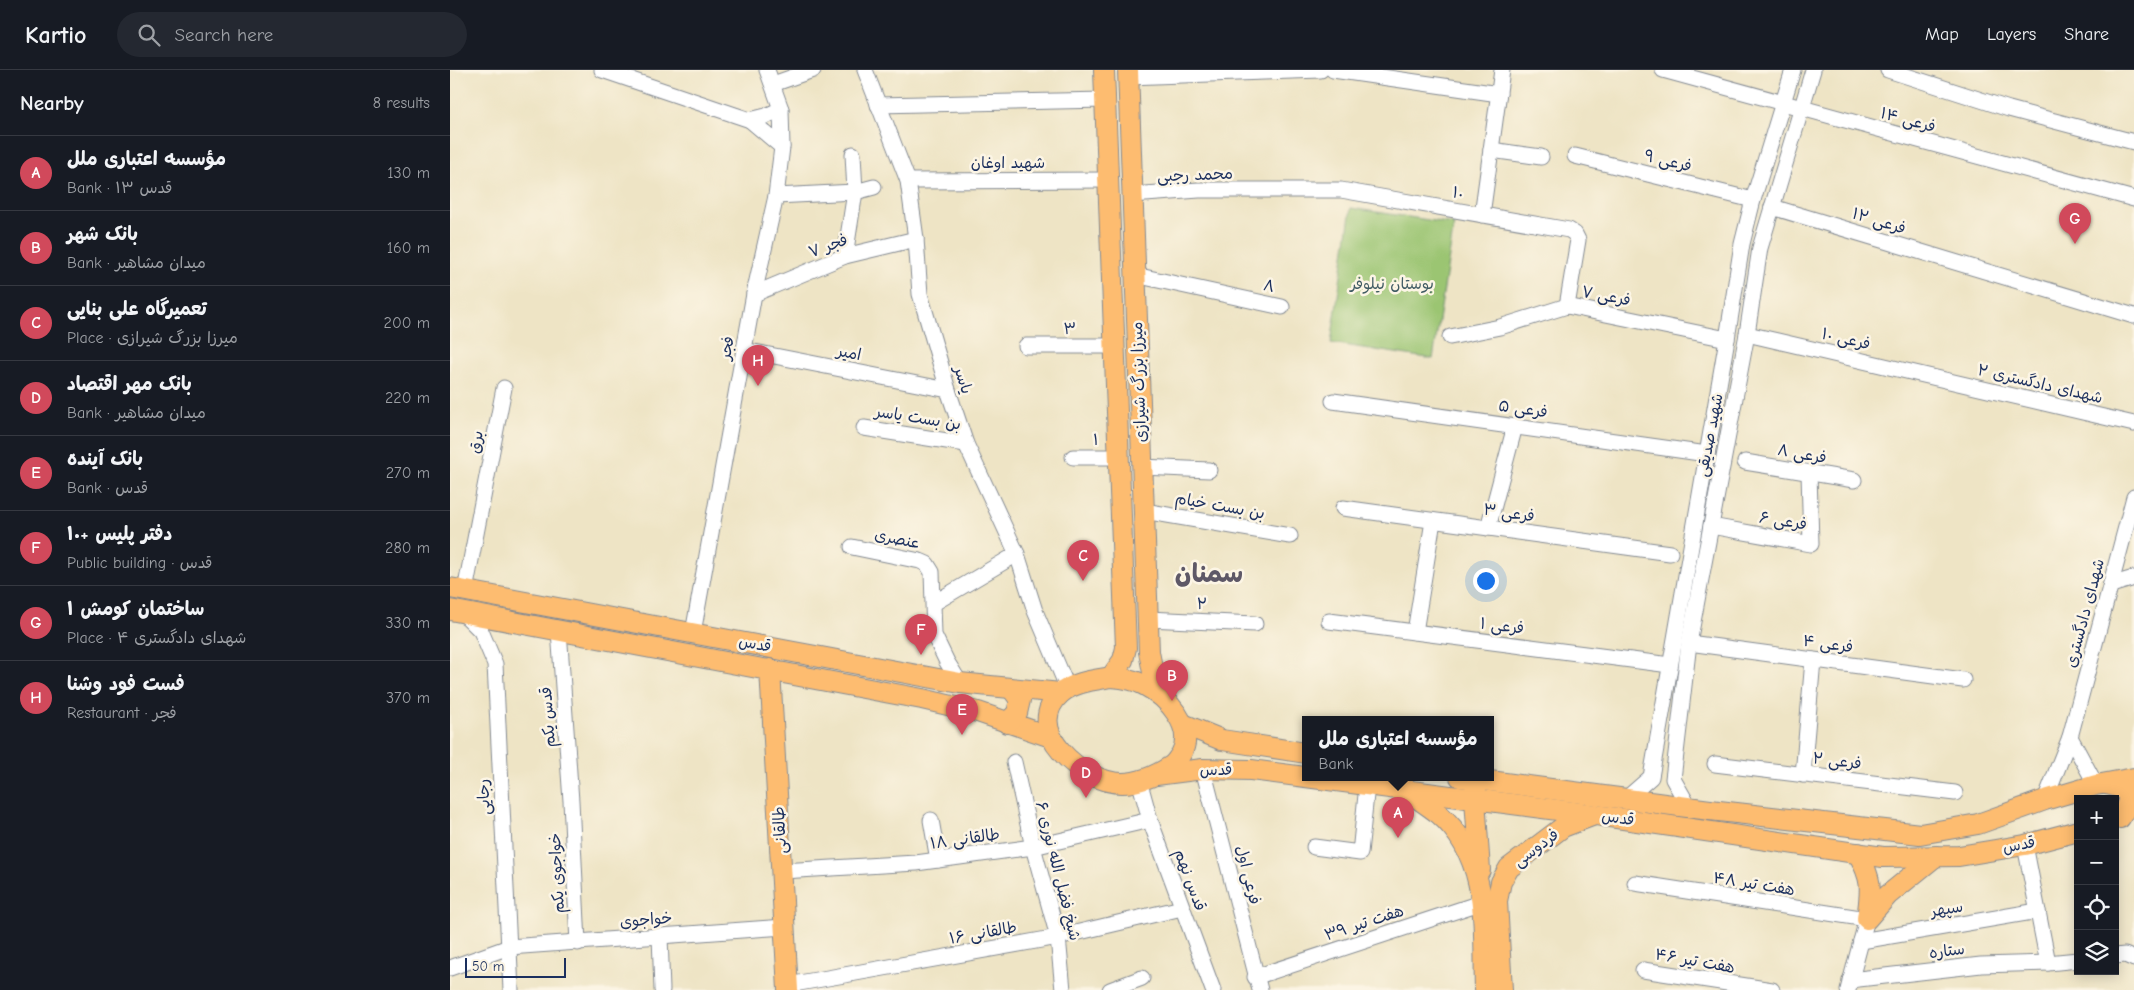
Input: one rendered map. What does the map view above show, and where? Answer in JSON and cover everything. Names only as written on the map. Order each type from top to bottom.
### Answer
[{"type":"main road","name":"میرزا بزرگ شیرازی","points":[[1104,70],[1126,648],[1123,660],[1111,677]]},
{"type":"main road","name":"میرزا بزرگ شیرازی","points":[[1128,74],[1149,652],[1158,693]]},
{"type":"main road","points":[[1122,529],[1144,521]]},
{"type":"main road","name":"قدس","points":[[458,590],[960,683],[1012,689],[1065,691]]},
{"type":"main road","points":[[456,611],[458,590]]},
{"type":"main road","name":"قدس","points":[[456,611],[922,698],[978,712],[1051,737]]},
{"type":"main road","name":"طالقانی","points":[[770,669],[788,987]]},
{"type":"main road","points":[[1111,677],[1128,679],[1144,684],[1158,693],[1171,706],[1183,724],[1185,745],[1180,755],[1174,764],[1148,778],[1122,783],[1106,781],[1090,775],[1076,767],[1062,754],[1051,737],[1048,715],[1054,703],[1065,691],[1085,683],[1111,677]]},
{"type":"main road","points":[[1007,723],[1017,712],[1020,700],[1012,689]]},
{"type":"main road","name":"قدس","points":[[1183,724],[1222,740],[1302,753]]},
{"type":"main road","name":"قدس","points":[[1148,778],[1203,769],[1251,770],[1302,777]]},
{"type":"main road","name":"قدس","points":[[1492,781],[1689,807],[1920,834],[1964,827],[2100,784],[2134,778]]},
{"type":"main road","name":"قدس","points":[[1336,781],[1596,815],[1884,857],[1969,855],[2025,845],[2074,831]]},
{"type":"main road","points":[[1469,781],[1475,799],[1483,902],[1485,990]]},
{"type":"main road","points":[[2100,784],[2121,786],[2127,792],[2130,799],[2123,816]]},
{"type":"main road","points":[[1406,790],[1440,815],[1461,840],[1476,870],[1483,902]]},
{"type":"main road","name":"فردوسی","points":[[1502,990],[1497,901],[1501,882],[1509,868],[1563,827],[1596,815]]},
{"type":"main road","points":[[1964,827],[1960,831],[1958,839],[1960,846],[1969,855]]},
{"type":"main road","points":[[1858,853],[1869,873],[1872,887],[1867,919]]},
{"type":"main road","points":[[1867,919],[1888,894],[1936,856]]},
{"type":"street","points":[[602,70],[627,75],[750,120],[782,147]]},
{"type":"street","name":"فجر","points":[[693,633],[754,294],[776,196],[782,147],[781,109],[767,70]]},
{"type":"street","points":[[773,84],[813,70]]},
{"type":"street","name":"یاسر","points":[[865,70],[908,182],[916,239],[920,294],[948,390],[966,444],[1017,554],[1035,610],[1065,691]]},
{"type":"street","points":[[1128,74],[1321,70]]},
{"type":"street","points":[[1333,70],[1499,94]]},
{"type":"street","points":[[1482,216],[1502,70]]},
{"type":"street","name":"فرعی ۱۴","points":[[1662,70],[2134,199]]},
{"type":"street","name":"شهید صدیقی","points":[[1627,798],[1651,777],[1742,244],[1753,200],[1793,70]]},
{"type":"street","name":"شهید صدیقی","points":[[1689,807],[1673,779],[1689,643],[1747,334],[1760,248],[1813,70]]},
{"type":"street","points":[[1888,70],[2009,109],[2134,142]]},
{"type":"street","points":[[878,105],[1105,100]]},
{"type":"street","points":[[750,120],[766,116],[781,109]]},
{"type":"street","points":[[1491,150],[1541,157]]},
{"type":"street","points":[[845,256],[855,192],[853,154]]},
{"type":"street","name":"فرعی ۹","points":[[1575,156],[1753,200]]},
{"type":"street","name":"شهید اوغان","points":[[908,182],[1108,180]]},
{"type":"street","points":[[776,196],[855,192],[874,188]]},
{"type":"street","name":"محمد رجبی","points":[[1132,195],[1199,190],[1258,191]]},
{"type":"street","name":"۱۰","points":[[1258,191],[1341,190],[1569,230],[1575,234],[1578,240],[1567,306]]},
{"type":"street","name":"فرعی ۱۲","points":[[1772,207],[2134,316]]},
{"type":"street","name":"فجر ۷","points":[[754,294],[845,256],[916,239]]},
{"type":"street","name":"۸","points":[[1135,275],[1282,307]]},
{"type":"street","name":"فرعی ۷","points":[[1450,337],[1500,327],[1567,306],[1727,339]]},
{"type":"street","name":"فرعی ۱۰","points":[[1747,334],[1937,378]]},
{"type":"street","name":"۳","points":[[1026,346],[1114,346]]},
{"type":"street","name":"امیر","points":[[744,350],[948,390]]},
{"type":"street","name":"شهدای دادگستری ۲","points":[[1937,378],[2134,424]]},
{"type":"street","name":"برق","points":[[458,590],[504,388]]},
{"type":"street","name":"فرعی ۵","points":[[1333,401],[1707,454]]},
{"type":"street","points":[[1488,528],[1515,426]]},
{"type":"street","name":"بن بست یاسر","points":[[864,428],[966,444]]},
{"type":"street","name":"۱","points":[[1073,457],[1119,457]]},
{"type":"street","name":"فرعی ۸","points":[[1745,462],[1854,480]]},
{"type":"street","points":[[1142,467],[1209,470]]},
{"type":"street","name":"فرعی ۶","points":[[1711,526],[1811,544],[1809,473]]},
{"type":"street","name":"شهدای دادگستری","points":[[2046,800],[2070,737],[2134,498]]},
{"type":"street","name":"فرعی ۳","points":[[1343,508],[1670,553]]},
{"type":"street","name":"بن بست خیام","points":[[1144,521],[1290,536]]},
{"type":"street","points":[[1415,632],[1433,521]]},
{"type":"street","name":"عنصری","points":[[852,547],[927,564],[932,572],[934,635],[960,683]]},
{"type":"street","points":[[934,603],[1017,554]]},
{"type":"street","points":[[2111,585],[2134,578]]},
{"type":"street","name":"رجایی","points":[[456,611],[481,631],[495,664],[511,990]]},
{"type":"street","name":"۲","points":[[1148,619],[1255,624]]},
{"type":"street","name":"فرعی ۱","points":[[1330,621],[1670,665]]},
{"type":"street","name":"قدس یکم","points":[[559,630],[571,801]]},
{"type":"street","name":"فرعی ۴","points":[[1689,643],[1963,680]]},
{"type":"street","points":[[1803,775],[1813,660]]},
{"type":"street","points":[[1659,731],[1678,732]]},
{"type":"street","points":[[2070,737],[2100,784]]},
{"type":"street","name":"شیخ فضل الله نوری ۶","points":[[1014,762],[1033,847],[1058,937],[1062,990]]},
{"type":"street","name":"فرعی ۲","points":[[1715,764],[1955,794]]},
{"type":"street","name":"فرعی اول","points":[[1203,769],[1258,984]]},
{"type":"street","name":"قدس نهم","points":[[1148,778],[1150,820],[1213,990]]},
{"type":"street","points":[[1314,847],[1360,853],[1367,785]]},
{"type":"street","name":"خواجوی یکم","points":[[571,801],[578,943]]},
{"type":"street","points":[[931,820],[938,860]]},
{"type":"street","name":"طالقانی ۱۸","points":[[782,871],[916,863],[1033,847],[1150,820]]},
{"type":"street","points":[[2025,845],[2048,963]]},
{"type":"street","name":"هفت تیر ۴۸","points":[[1635,883],[1867,919]]},
{"type":"street","name":"هفت تیر ۳۹","points":[[1258,984],[1483,902]]},
{"type":"street","name":"طالقانی ۱۶","points":[[788,987],[1058,937],[1182,908]]},
{"type":"street","name":"سپهر","points":[[1861,941],[2038,911]]},
{"type":"street","points":[[1849,985],[1867,919]]},
{"type":"street","name":"خواجوی","points":[[450,968],[509,947],[785,927]]},
{"type":"street","points":[[660,936],[662,990]]},
{"type":"street","points":[[2119,956],[2125,955],[2134,959]]},
{"type":"street","name":"ستاره","points":[[1849,985],[1981,965],[2074,960]]},
{"type":"street","name":"هفت تیر ۴۶","points":[[1643,970],[1772,990]]},
{"type":"street","points":[[1110,990],[1142,978]]},
{"type":"green space","name":"بوستان نیلوفر","points":[[1351,208],[1454,224],[1433,359],[1331,343]]},
{"type":"place","name":"ساختمان کومش ۱","points":[[2075,244]]},
{"type":"place","name":"فست فود وشنا","points":[[758,386]]},
{"type":"place","name":"تعمیرگاه علی بنایی","points":[[1083,581]]},
{"type":"place","name":"دفتر پلیس +۱۰","points":[[921,655]]},
{"type":"place","name":"بانک شهر","points":[[1172,701]]},
{"type":"place","name":"بانک آینده","points":[[962,735]]},
{"type":"place","name":"بانک مهر اقتصاد","points":[[1086,798]]},
{"type":"place","name":"مؤسسه اعتباری ملل","points":[[1398,838]]},
{"type":"district","name":"سمنان","points":[[1209,574]]}]
